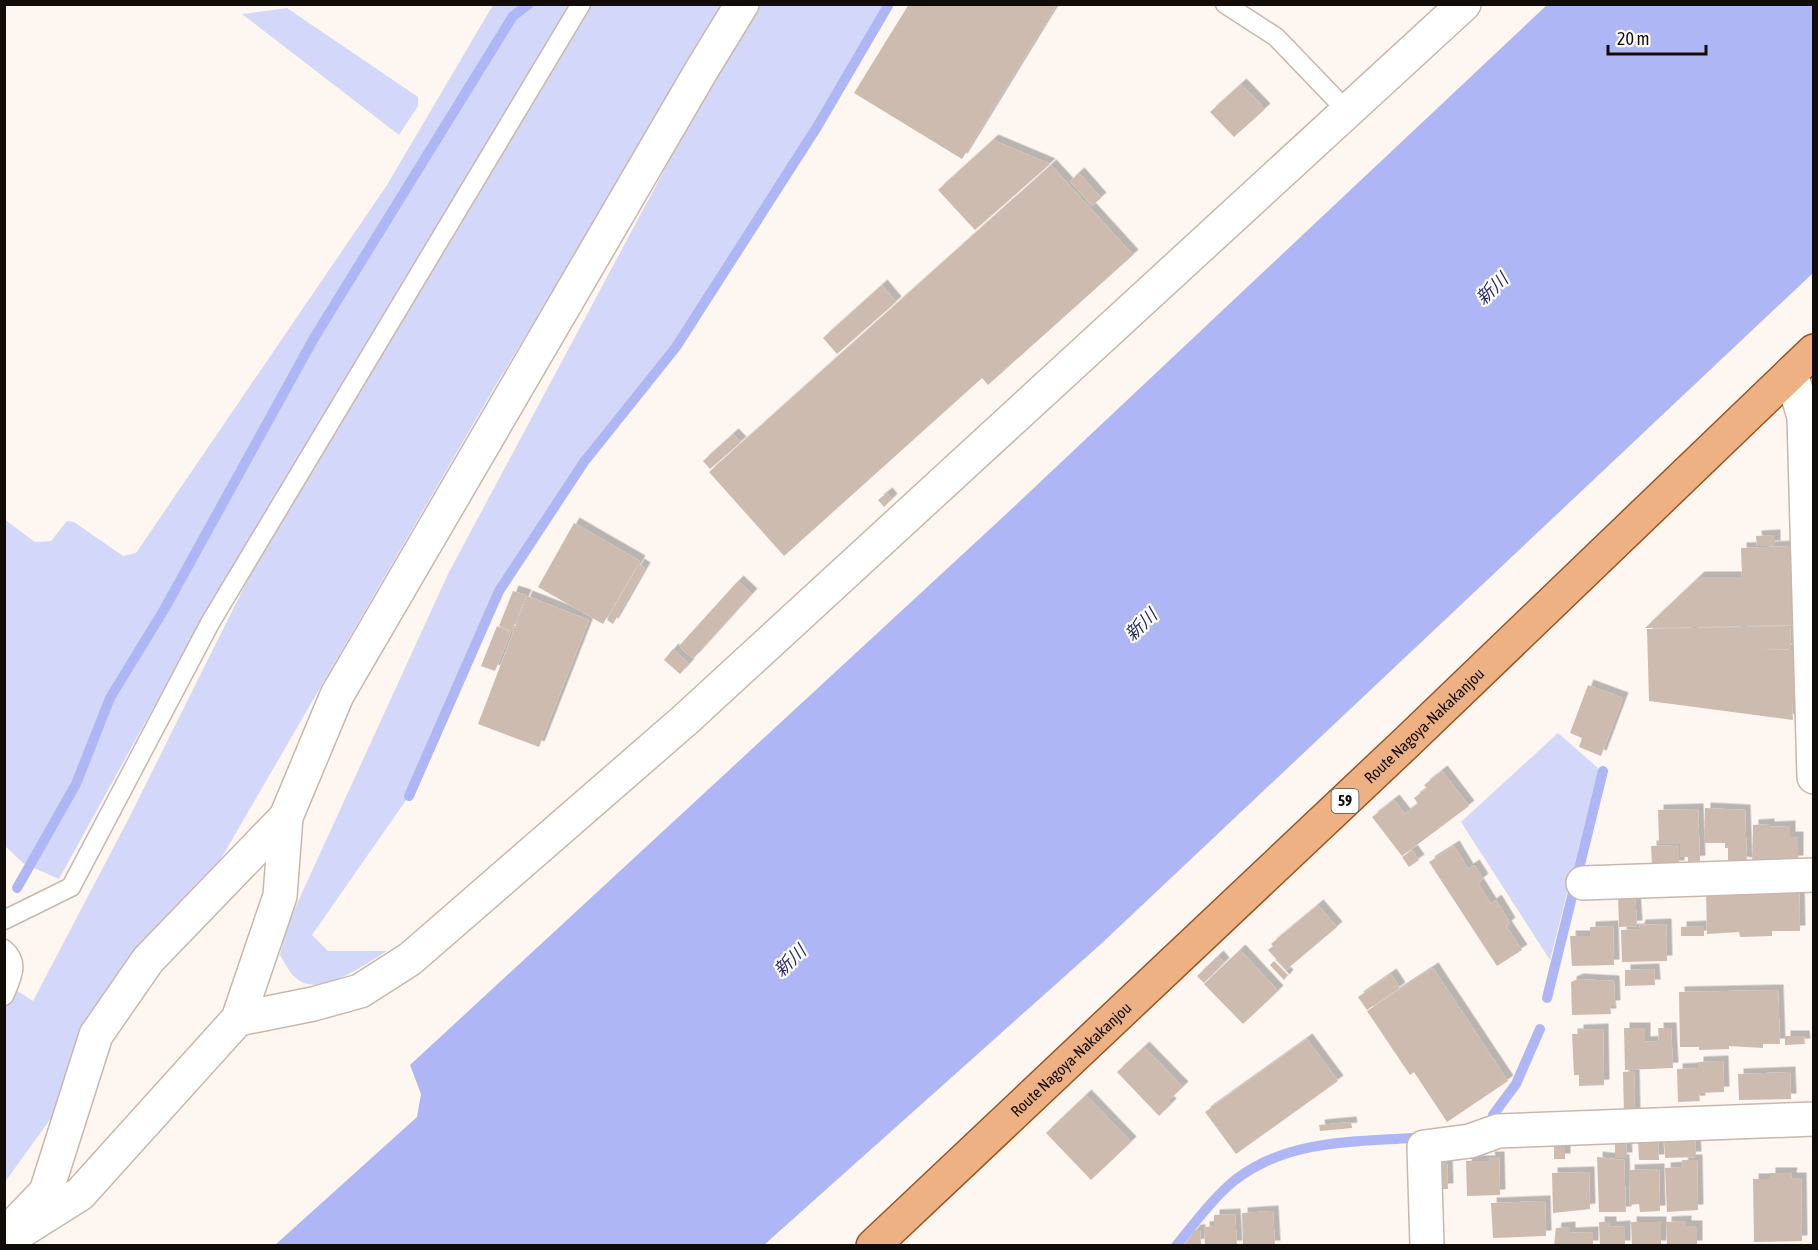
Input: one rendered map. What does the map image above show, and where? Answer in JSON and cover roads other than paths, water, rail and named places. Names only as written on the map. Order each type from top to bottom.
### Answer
[{"type":"main road","name":"Route Nagoya-Nakakanjou","points":[[873,1245],[1407,742],[1802,362]]},
{"type":"street","points":[[4,1242],[80,1194],[238,1019],[280,896],[286,817],[337,695],[742,4]]},
{"type":"street","points":[[238,1019],[313,1004],[360,991],[410,959],[678,727],[1464,4]]},
{"type":"street","points":[[1802,362],[1812,638],[1814,777]]},
{"type":"street","points":[[4,1235],[46,1192],[96,1035],[148,960],[286,817]]},
{"type":"street","points":[[1583,882],[1814,875]]},
{"type":"street","points":[[1427,1245],[1424,1147],[1470,1141],[1498,1131],[1814,1119]]},
{"type":"lane","points":[[4,920],[71,887],[210,623],[581,4]]},
{"type":"lane","points":[[1225,4],[1276,37],[1348,112]]},
{"type":"lane","points":[[4,949],[11,955],[15,969],[4,996]]},
{"type":"water","name":"新川","points":[[1548,4],[1813,5],[1813,273],[1102,943],[764,1245],[275,1245],[417,1117],[421,1094],[410,1065],[1003,517]]},
{"type":"waterway","points":[[17,888],[76,784],[110,698],[165,608],[314,338],[513,16],[529,4]]},
{"type":"waterway","points":[[409,796],[499,591],[584,462],[676,347],[817,127],[889,4]]},
{"type":"waterway","points":[[1547,998],[1603,771]]},
{"type":"waterway","points":[[1493,1115],[1516,1084],[1540,1029]]},
{"type":"waterway","points":[[1176,1246],[1227,1187],[1255,1167],[1276,1157],[1298,1150],[1342,1142],[1412,1138]]}]
